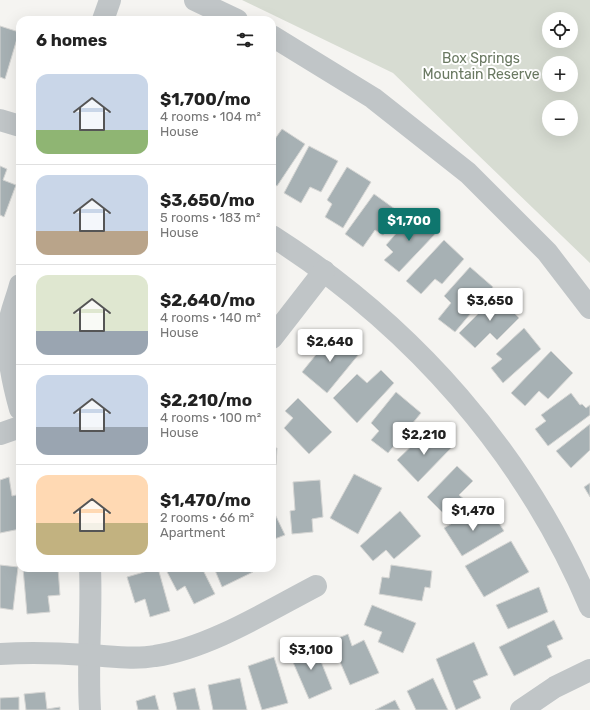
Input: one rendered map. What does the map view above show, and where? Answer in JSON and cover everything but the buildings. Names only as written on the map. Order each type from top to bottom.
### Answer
[{"type":"street","points":[[104,16],[110,0]]},
{"type":"street","points":[[195,0],[229,16]]},
{"type":"street","points":[[276,38],[373,98],[468,173],[547,252],[590,308]]},
{"type":"street","points":[[0,120],[16,125]]},
{"type":"street","points":[[276,239],[324,271],[378,315],[418,352],[460,397],[491,437],[527,489],[560,543],[590,607]]},
{"type":"street","points":[[276,333],[324,271]]},
{"type":"street","points":[[16,299],[9,324],[10,358],[16,394]]},
{"type":"street","points":[[0,434],[16,428]]},
{"type":"street","points":[[90,572],[91,590],[88,655],[90,710]]},
{"type":"street","points":[[0,654],[44,652],[125,658],[154,656],[183,650],[223,634],[316,586]]},
{"type":"street","points":[[521,710],[555,686],[590,670]]},
{"type":"green space","name":"Box Springs Mountain Reserve","points":[[242,0],[590,0],[590,263],[393,73]]}]
